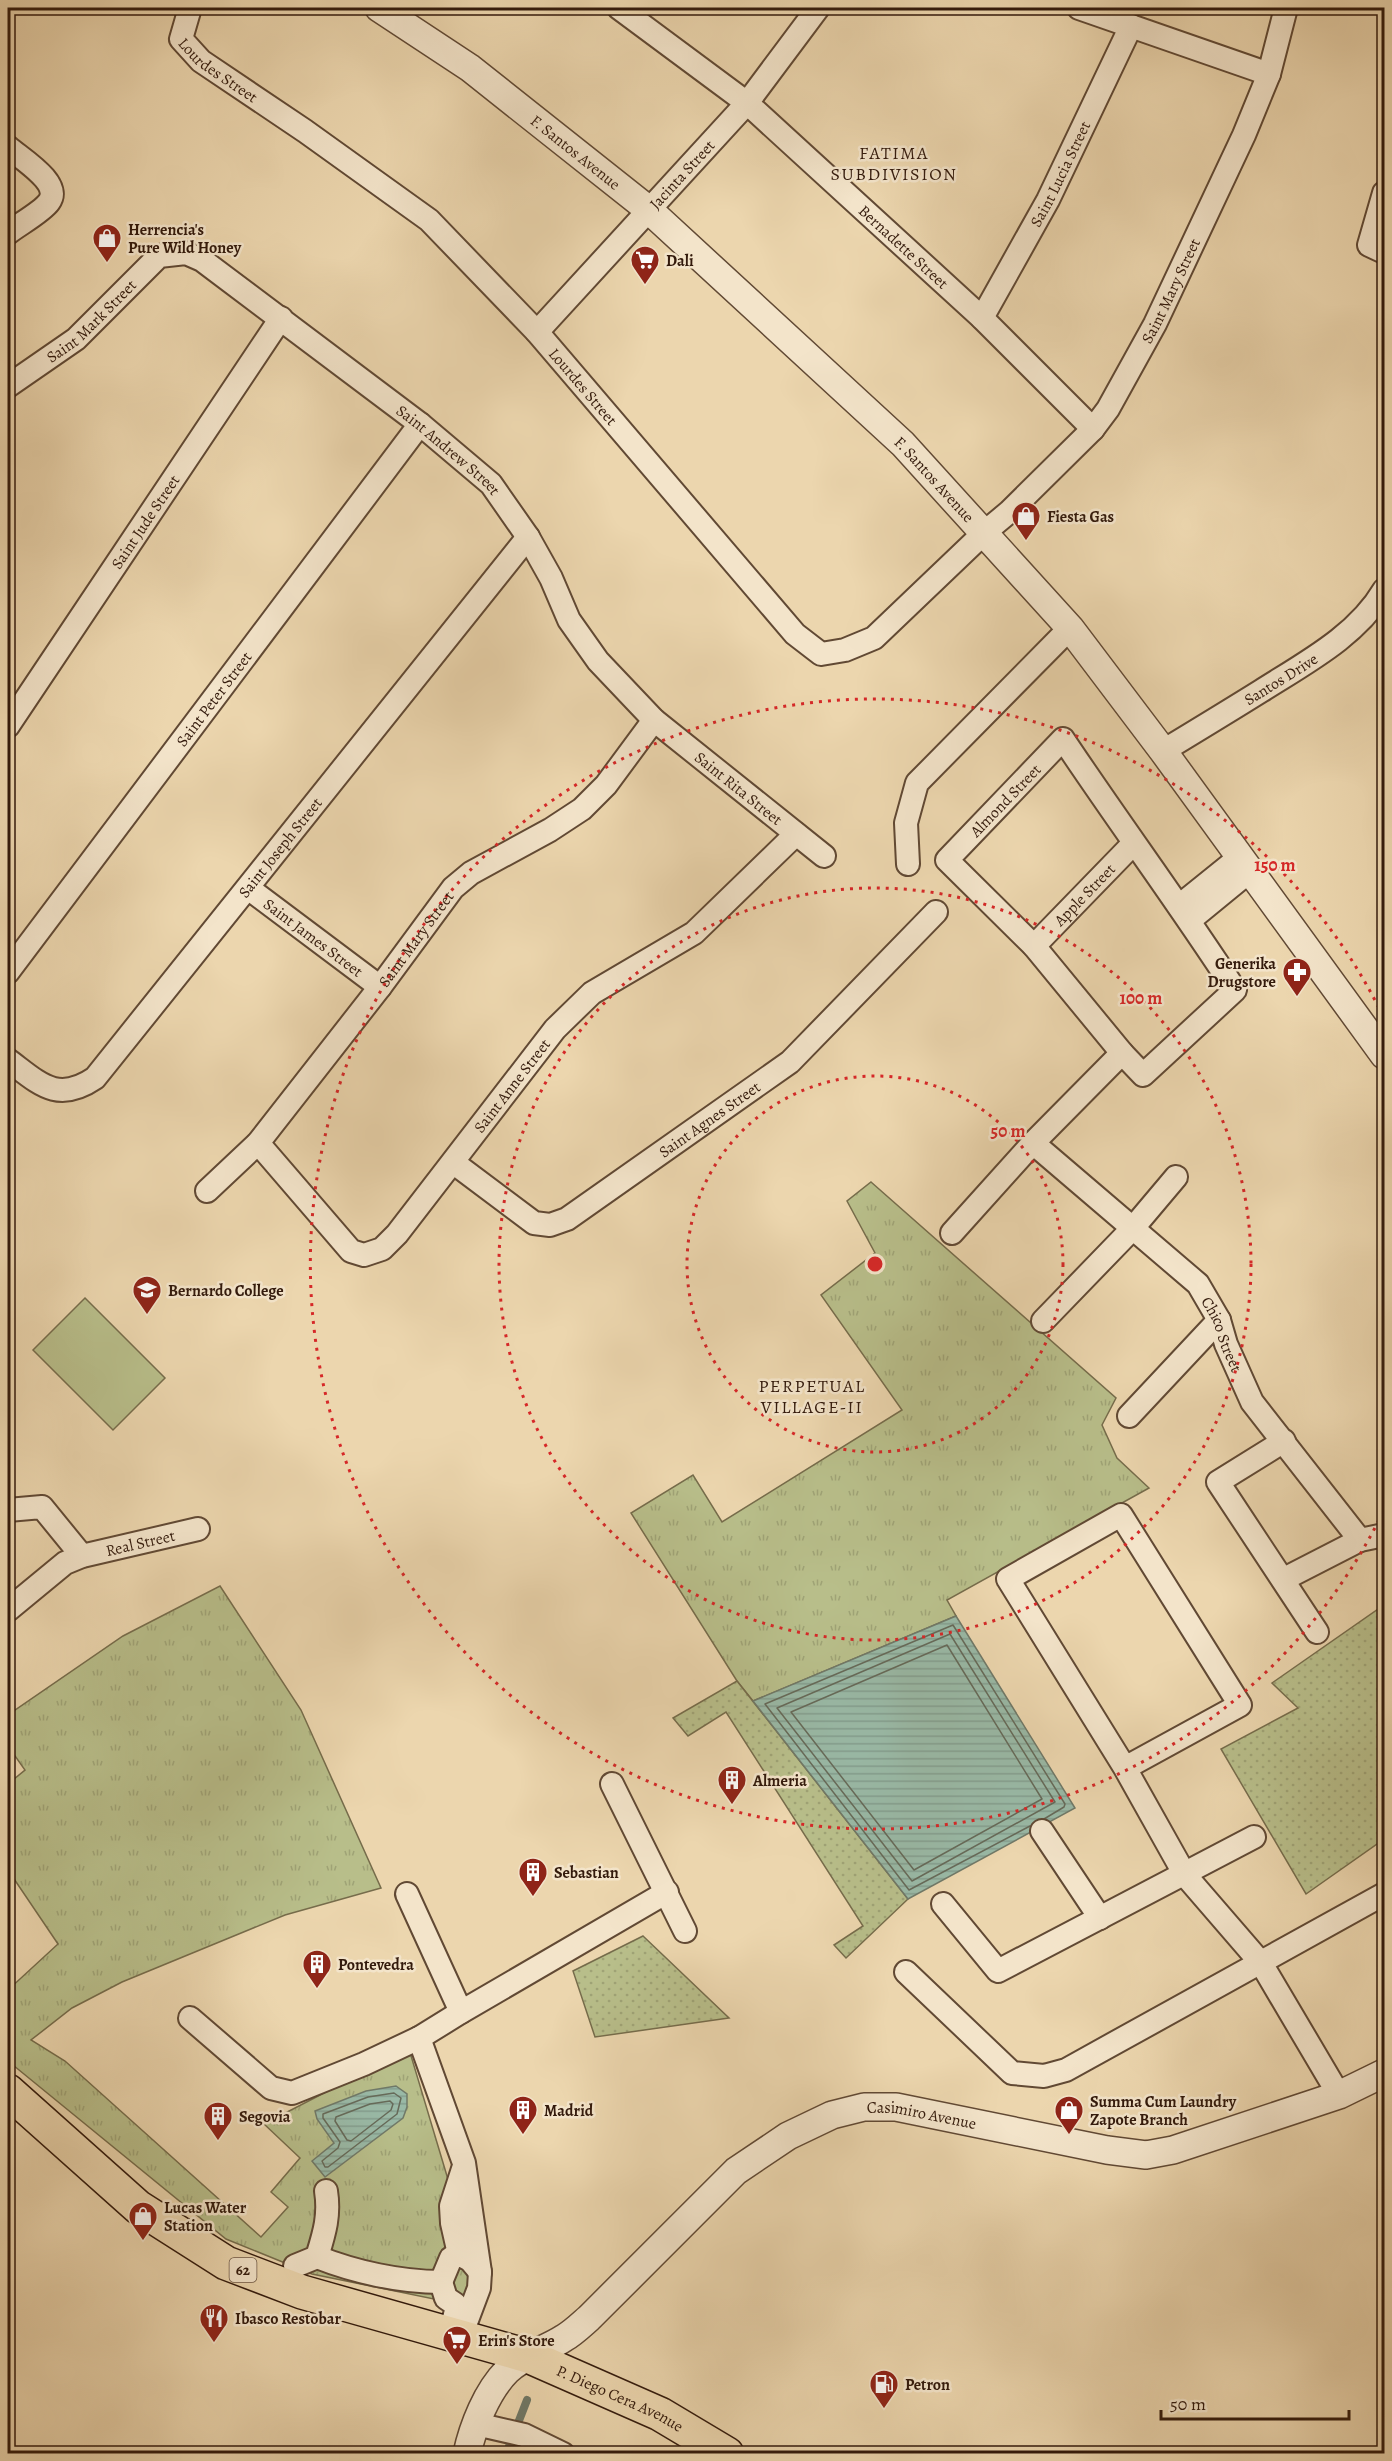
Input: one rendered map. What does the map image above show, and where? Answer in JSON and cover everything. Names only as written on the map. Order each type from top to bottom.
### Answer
[{"type":"main road","name":"P. Diego Cera Avenue","points":[[8,2091],[138,2207],[226,2264],[302,2292],[458,2325],[660,2414],[727,2454]]},
{"type":"street","name":"Lourdes Street","points":[[190,8],[181,39],[201,61],[305,131],[429,220],[537,333],[795,634],[821,654],[845,650],[874,638],[985,532]]},
{"type":"street","name":"F. Santos Avenue","points":[[379,8],[470,68],[649,210],[903,444],[1070,628],[1246,863],[1384,1055]]},
{"type":"street","name":"Bernadette Street","points":[[619,8],[747,103],[982,318],[1093,429]]},
{"type":"street","name":"Jacinta Street","points":[[537,333],[747,103],[818,8]]},
{"type":"street","points":[[1079,8],[1269,74]]},
{"type":"street","name":"Saint Mary Street","points":[[985,532],[1009,512],[1093,429],[1108,409],[1155,324],[1244,135],[1269,74],[1286,8]]},
{"type":"street","name":"Saint Lucia Street","points":[[982,318],[1048,200],[1131,27]]},
{"type":"street","points":[[8,147],[48,180],[52,194],[49,203],[8,233]]},
{"type":"street","points":[[1384,193],[1370,245],[1384,252]]},
{"type":"street","name":"Saint Andrew Street","points":[[171,253],[186,254],[202,260],[420,424],[491,484],[528,537],[551,578],[569,620],[598,661],[654,720]]},
{"type":"street","name":"Saint Mark Street","points":[[8,386],[76,339],[159,256],[171,253]]},
{"type":"street","name":"Saint Jude Street","points":[[8,726],[281,318]]},
{"type":"street","name":"Saint Peter Street","points":[[8,972],[420,424]]},
{"type":"street","name":"Saint Joseph Street","points":[[8,1060],[39,1084],[52,1090],[66,1091],[82,1087],[95,1078],[528,537]]},
{"type":"street","name":"Santos Drive","points":[[1163,751],[1297,669],[1337,641],[1362,620],[1384,590]]},
{"type":"street","points":[[908,864],[906,823],[917,783],[1070,628]]},
{"type":"street","name":"Saint Mary Street","points":[[207,1191],[258,1143],[380,987],[453,888],[471,873],[550,830],[582,809],[606,785],[654,720]]},
{"type":"street","name":"Saint Rita Street","points":[[654,720],[824,856]]},
{"type":"street","name":"Almond Street","points":[[1034,946],[947,860],[1063,739],[1133,844]]},
{"type":"street","name":"Saint Anne Street","points":[[258,1143],[351,1251],[364,1256],[382,1249],[397,1234],[454,1163],[555,1029],[592,993],[694,933],[796,834]]},
{"type":"street","points":[[1034,946],[1122,1053],[1143,1075],[1235,990],[1184,913],[1133,844]]},
{"type":"street","name":"Apple Street","points":[[1034,946],[1133,844]]},
{"type":"street","points":[[1184,913],[1246,863]]},
{"type":"street","name":"Saint James Street","points":[[248,888],[380,987]]},
{"type":"street","name":"Saint Agnes Street","points":[[454,1163],[534,1223],[550,1225],[567,1219],[790,1062],[936,912]]},
{"type":"street","points":[[952,1233],[1033,1143],[1122,1053]]},
{"type":"street","name":"Chico Street","points":[[1033,1143],[1198,1284],[1219,1320],[1226,1344],[1252,1402],[1360,1540]]},
{"type":"street","points":[[1043,1321],[1133,1228],[1176,1177]]},
{"type":"street","points":[[1129,1416],[1219,1320]]},
{"type":"street","points":[[1284,1441],[1218,1482],[1317,1632]]},
{"type":"street","name":"Real Street","points":[[8,1510],[42,1507],[82,1556]]},
{"type":"street","points":[[1125,1768],[1240,1705],[1121,1515],[1008,1579],[1125,1768],[1185,1875],[1261,1963],[1339,2096]]},
{"type":"street","name":"Real Street","points":[[8,1610],[65,1563],[82,1556],[198,1529]]},
{"type":"street","points":[[1284,1579],[1360,1540],[1384,1535]]},
{"type":"street","points":[[612,1784],[686,1931]]},
{"type":"street","points":[[1042,1831],[1100,1918]]},
{"type":"street","points":[[943,1904],[998,1971],[1254,1837]]},
{"type":"street","points":[[190,2018],[271,2088],[292,2092],[364,2064],[420,2038],[667,1892]]},
{"type":"street","points":[[407,1894],[461,2012]]},
{"type":"street","points":[[906,1972],[1012,2073],[1044,2076],[1066,2070],[1384,1894]]},
{"type":"street","points":[[420,2038],[464,2163],[480,2272],[479,2288],[458,2325]]},
{"type":"street","name":"Casimiro Avenue","points":[[477,2437],[490,2394],[507,2371],[528,2356],[564,2338],[589,2318],[736,2171],[788,2136],[832,2115],[864,2107],[896,2107],[1107,2150],[1146,2155],[1173,2150],[1339,2096],[1384,2073]]},
{"type":"street","points":[[464,2163],[450,2206],[452,2223],[459,2254],[470,2260],[480,2272]]},
{"type":"street","points":[[317,2257],[327,2227],[329,2210],[326,2191]]},
{"type":"street","points":[[458,2325],[455,2304],[446,2298],[441,2282],[451,2258],[459,2254]]},
{"type":"street","points":[[295,2266],[317,2257],[363,2271],[420,2282],[441,2282]]},
{"type":"street","points":[[477,2437],[524,2435],[563,2454]]},
{"type":"green space","points":[[871,1182],[1116,1398],[1102,1425],[1117,1458],[1149,1488],[947,1600],[956,1616],[753,1701],[737,1681],[631,1513],[693,1475],[722,1522],[902,1410],[821,1295],[875,1253],[847,1201]]},
{"type":"green space","points":[[85,1298],[165,1378],[113,1430],[33,1350]]},
{"type":"green space","points":[[220,1586],[301,1710],[381,1888],[285,1915],[122,1982],[72,2008],[31,2040],[65,2061],[261,2237],[288,2207],[271,2192],[300,2158],[264,2124],[409,2049],[479,2283],[468,2306],[312,2274],[226,2239],[8,2061],[8,1990],[58,1944],[8,1870],[8,1784],[25,1770],[8,1746],[8,1715],[123,1636]]},
{"type":"green space","points":[[1384,1605],[1384,1839],[1306,1894],[1221,1749],[1298,1708],[1272,1683]]},
{"type":"green space","points":[[737,1681],[908,1899],[846,1958],[834,1945],[863,1926],[726,1712],[688,1736],[673,1718]]},
{"type":"green space","points":[[643,1936],[729,2018],[595,2037],[573,1971]]},
{"type":"water","points":[[956,1616],[1075,1808],[908,1899],[753,1701]]},
{"type":"water","points":[[396,2086],[407,2094],[407,2107],[403,2118],[325,2177],[312,2161],[334,2143],[317,2119],[315,2111],[366,2091]]},
{"type":"waterway","points":[[506,2454],[527,2400]]},
{"type":"place","name":"Herrencia's Pure Wild Honey","points":[[107,264]]},
{"type":"place","name":"Dali","points":[[645,286]]},
{"type":"place","name":"Fiesta Gas","points":[[1026,542]]},
{"type":"place","name":"Generika Drugstore","points":[[1297,998]]},
{"type":"place","name":"Bernardo College","points":[[147,1316]]},
{"type":"place","name":"Almeria","points":[[732,1806]]},
{"type":"place","name":"Sebastian","points":[[533,1898]]},
{"type":"place","name":"Pontevedra","points":[[317,1990]]},
{"type":"place","name":"Madrid","points":[[523,2136]]},
{"type":"place","name":"Summa Cum Laundry Zapote Branch","points":[[1069,2136]]},
{"type":"place","name":"Segovia","points":[[218,2142]]},
{"type":"place","name":"Lucas Water Station","points":[[143,2242]]},
{"type":"place","name":"Ibasco Restobar","points":[[214,2344]]},
{"type":"place","name":"Erin's Store","points":[[457,2366]]},
{"type":"place","name":"Petron","points":[[884,2410]]},
{"type":"district","name":"FATIMA SUBDIVISION","points":[[894,163]]},
{"type":"district","name":"PERPETUAL VILLAGE-II","points":[[812,1396]]}]
